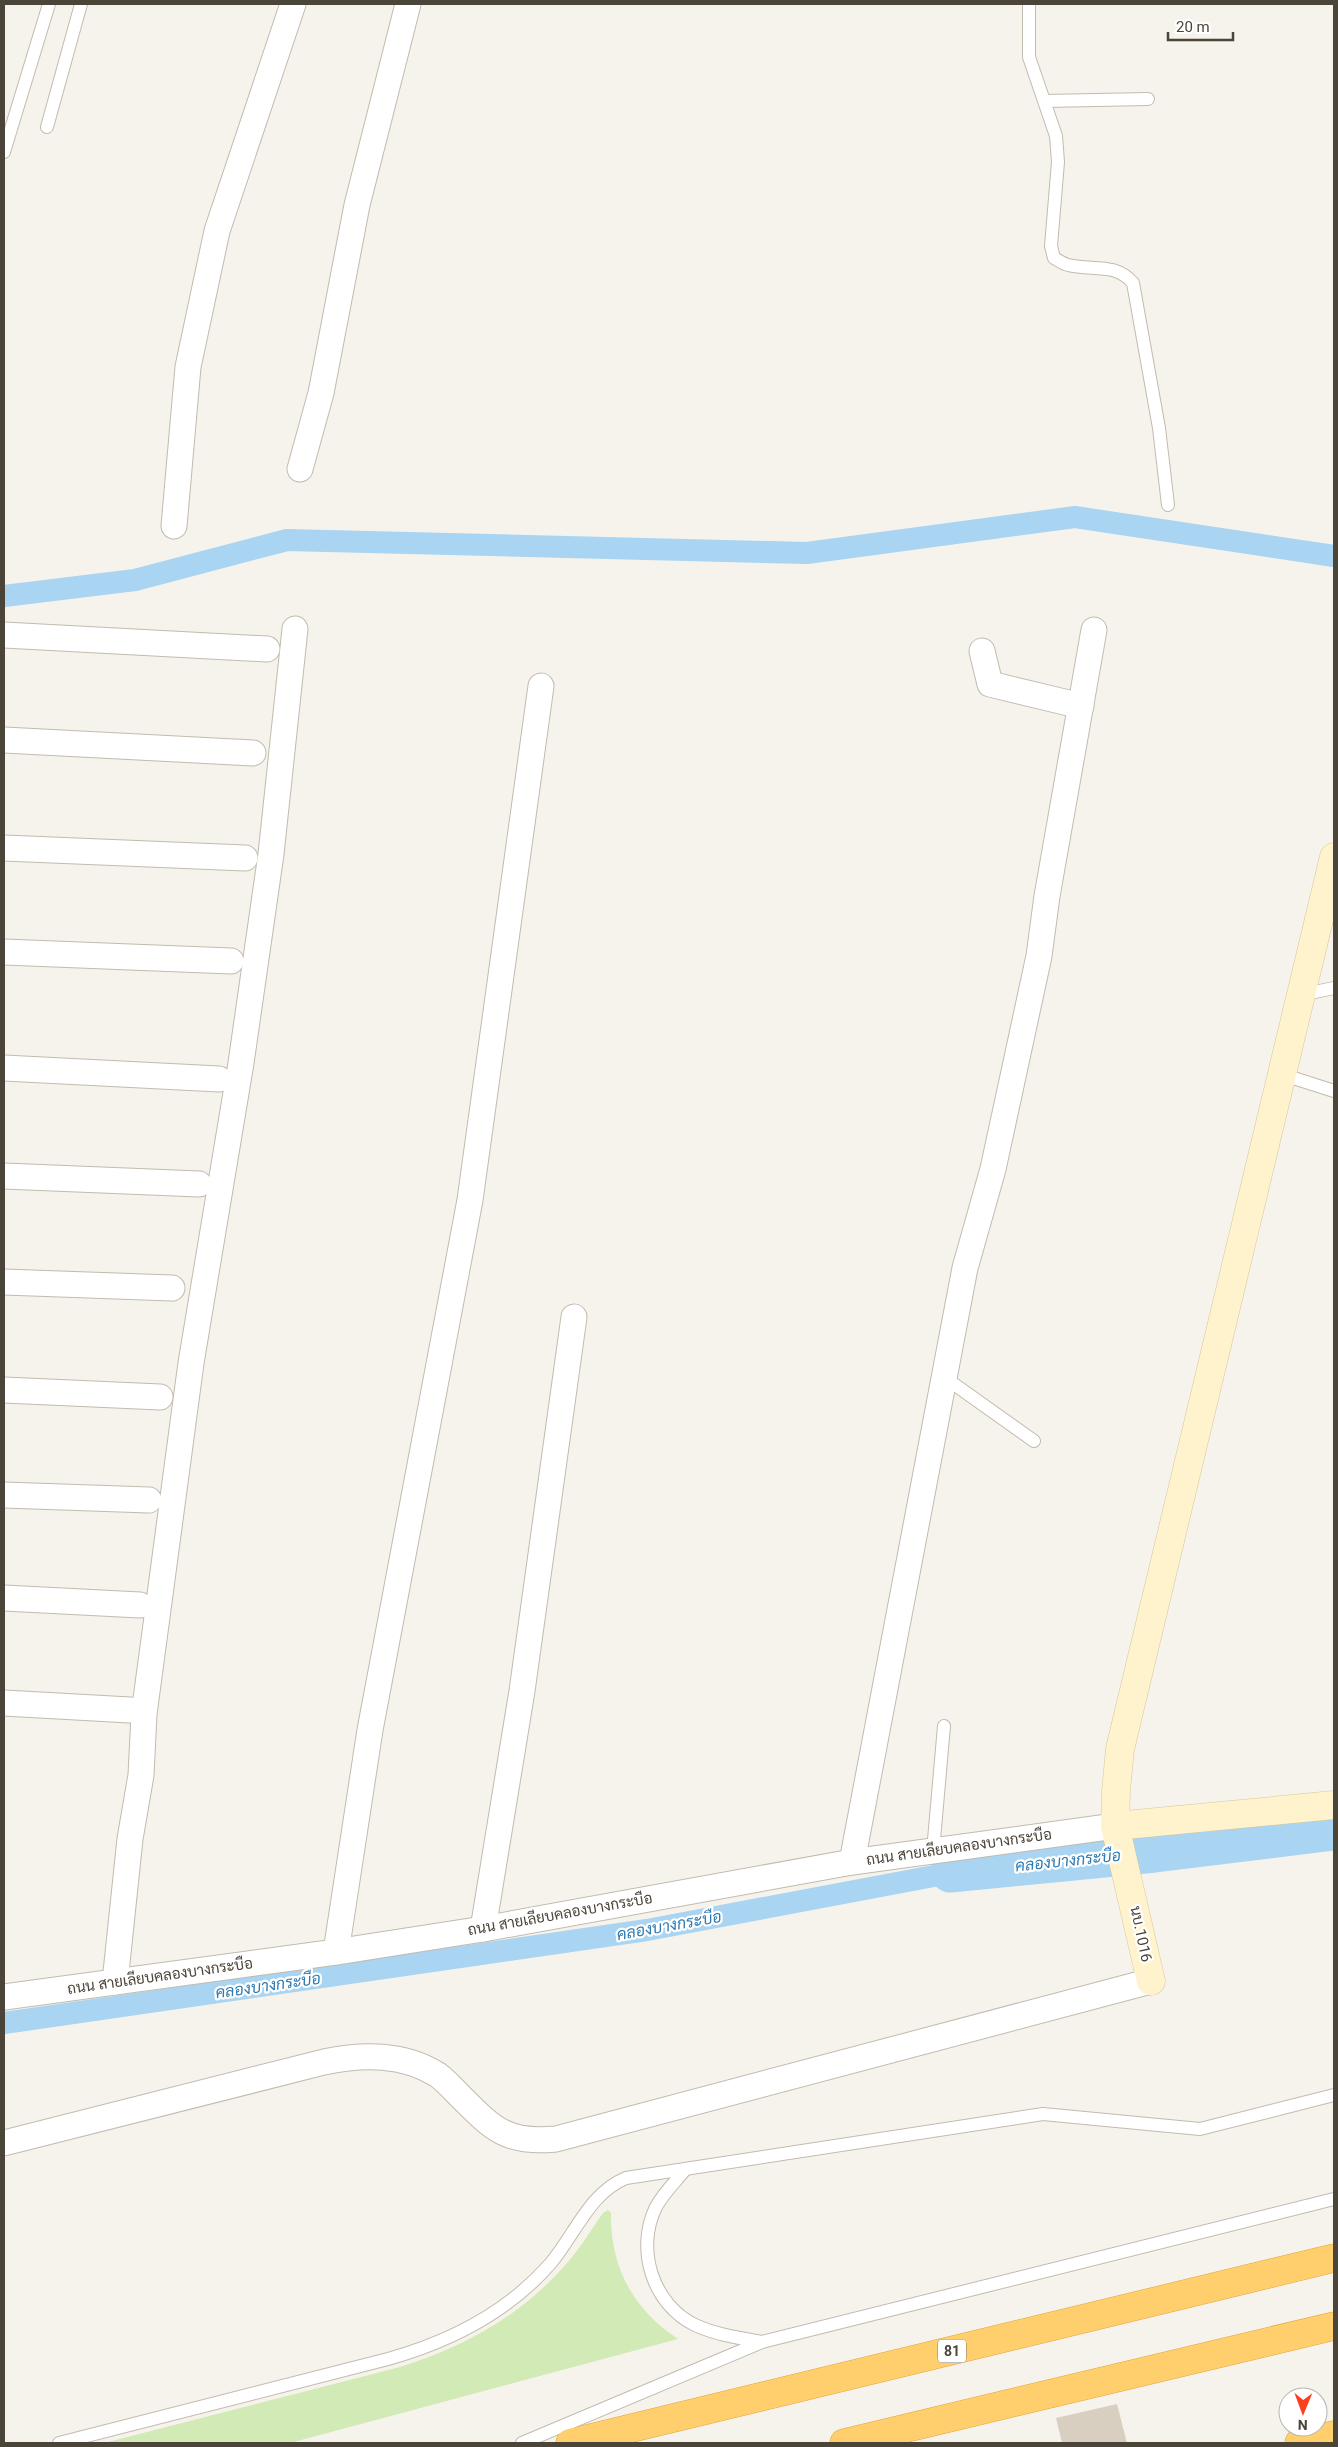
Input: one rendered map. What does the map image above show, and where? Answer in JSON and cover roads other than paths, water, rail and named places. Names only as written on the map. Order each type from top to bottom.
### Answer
[{"type":"highway","name":"81","points":[[570,2443],[1334,2258]]},
{"type":"highway","points":[[844,2443],[1334,2326]]},
{"type":"highway","points":[[1299,2443],[1334,2435]]},
{"type":"street","points":[[174,526],[188,367],[217,231],[293,4]]},
{"type":"street","points":[[300,469],[321,392],[357,205],[408,4]]},
{"type":"street","points":[[115,1982],[130,1839],[141,1775],[144,1714],[191,1363],[241,1063],[272,854],[295,629]]},
{"type":"street","points":[[852,1862],[965,1268],[998,1150],[1039,956],[1047,896],[1094,630]]},
{"type":"street","points":[[4,635],[267,649]]},
{"type":"street","points":[[982,651],[990,684],[1081,706]]},
{"type":"street","points":[[336,1952],[370,1730],[470,1200],[541,686]]},
{"type":"street","points":[[4,740],[252,753]]},
{"type":"street","points":[[4,848],[245,858]]},
{"type":"street","name":"นบ.1016","points":[[1151,1981],[1115,1826],[1120,1749],[1334,857]]},
{"type":"street","points":[[4,952],[231,961]]},
{"type":"street","points":[[4,1068],[220,1078]]},
{"type":"street","points":[[4,1176],[199,1184]]},
{"type":"street","points":[[4,1282],[172,1288]]},
{"type":"street","points":[[483,1929],[522,1691],[574,1317]]},
{"type":"street","points":[[4,1390],[160,1397]]},
{"type":"street","points":[[4,1495],[149,1500]]},
{"type":"street","points":[[4,1598],[140,1605]]},
{"type":"street","points":[[4,1703],[130,1710]]},
{"type":"street","points":[[1115,1826],[1334,1804]]},
{"type":"street","name":"ถนน สายเลียบคลองบางกระบือ","points":[[4,1997],[336,1952],[483,1929],[852,1862],[1115,1826]]},
{"type":"street","points":[[4,2143],[324,2062],[367,2056],[404,2060],[424,2067],[440,2077],[490,2125],[503,2133],[536,2141],[556,2139],[1151,1981]]},
{"type":"lane","points":[[4,152],[49,4]]},
{"type":"lane","points":[[47,127],[81,4]]},
{"type":"lane","points":[[1029,4],[1029,57],[1056,136],[1058,162],[1051,221],[1051,246],[1054,258],[1067,265],[1117,270],[1125,274],[1133,283],[1159,428],[1168,505]]},
{"type":"lane","points":[[1045,102],[1148,99]]},
{"type":"lane","points":[[1300,995],[1334,988]]},
{"type":"lane","points":[[1281,1074],[1334,1091]]},
{"type":"lane","points":[[944,1377],[1034,1441]]},
{"type":"lane","points":[[933,1851],[944,1726]]},
{"type":"lane","points":[[59,2443],[388,2359],[429,2346],[475,2324],[523,2290],[562,2250],[597,2197],[614,2183],[634,2177],[684,2171],[1043,2114],[1200,2129],[1334,2095]]},
{"type":"lane","points":[[684,2171],[663,2196],[651,2223],[648,2252],[655,2283],[671,2309],[695,2325],[726,2336],[762,2342]]},
{"type":"lane","points":[[522,2443],[762,2342],[1334,2199]]},
{"type":"waterway","points":[[4,596],[135,580],[287,540],[807,553],[1075,517],[1334,556]]},
{"type":"waterway","name":"คลองบางกระบือ","points":[[950,1873],[1155,1853],[1334,1831]]},
{"type":"waterway","name":"คลองบางกระบือ","points":[[4,2023],[647,1930],[950,1873]]}]
